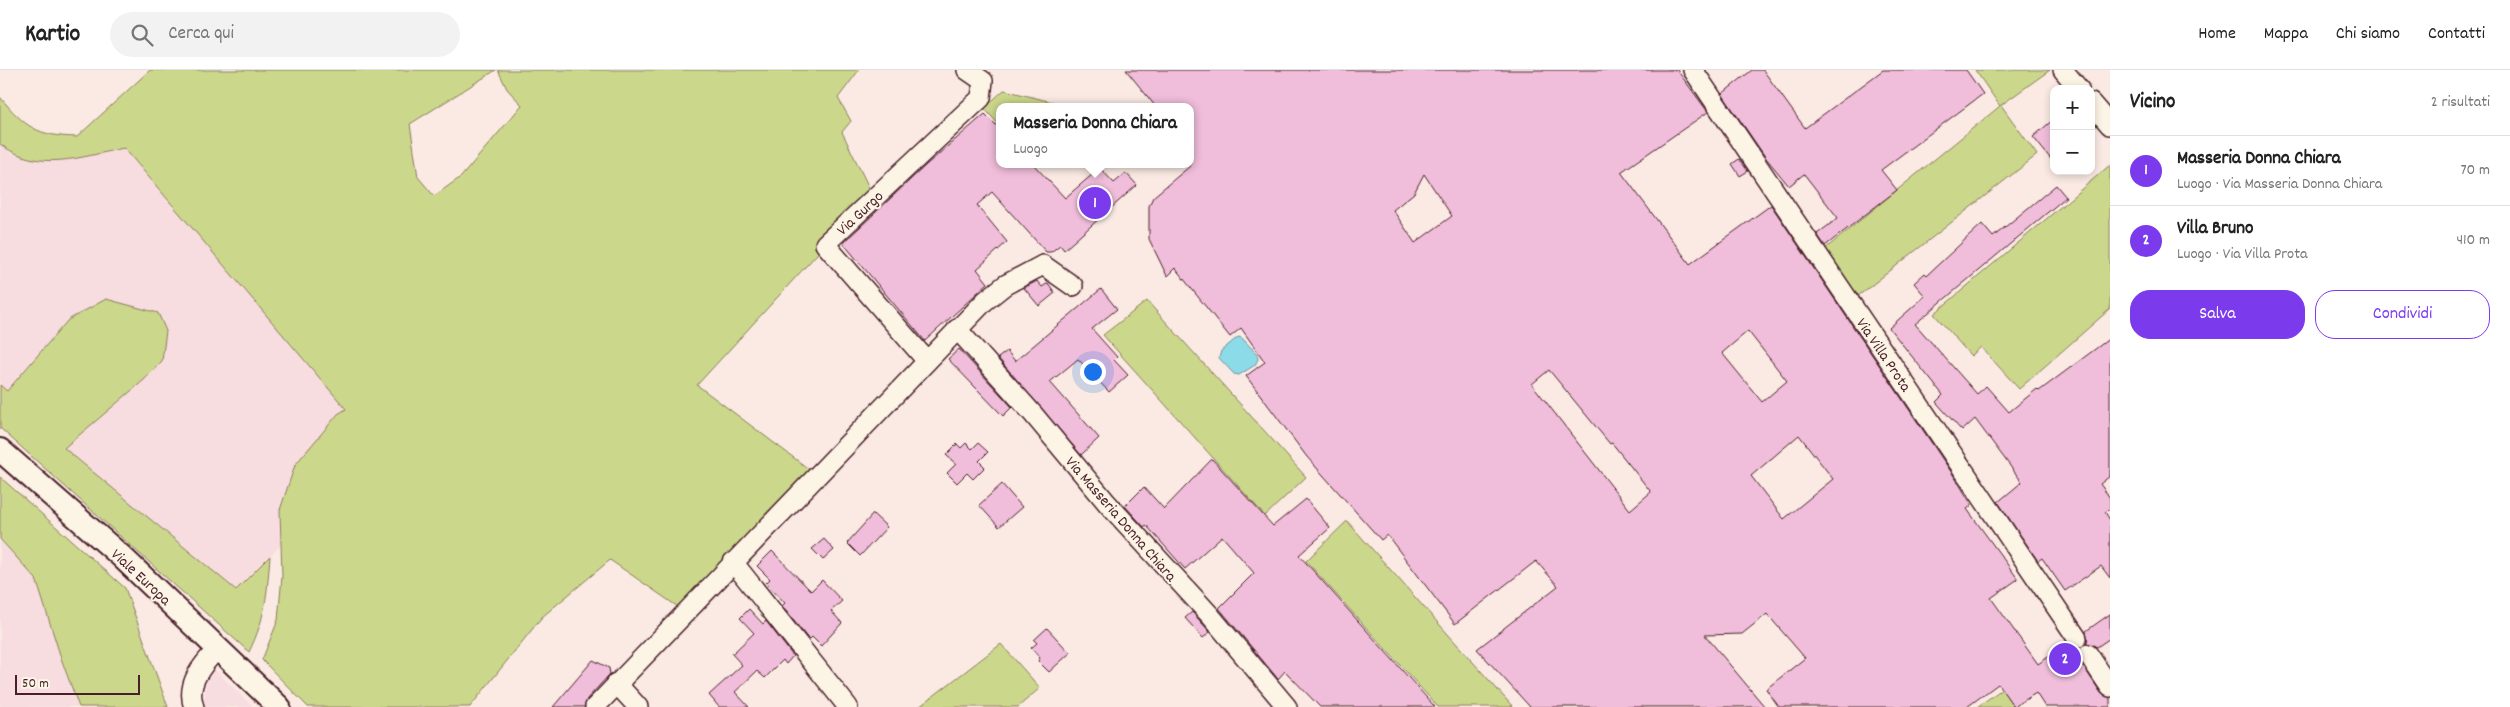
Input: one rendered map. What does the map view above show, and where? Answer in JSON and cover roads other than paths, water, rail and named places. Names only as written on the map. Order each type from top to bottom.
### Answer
[{"type":"street","name":"Via Gurgo","points":[[927,362],[825,244],[982,98],[982,81],[967,70]]},
{"type":"street","name":"Via Villa Prota","points":[[1693,70],[2077,638]]},
{"type":"street","points":[[2063,70],[2076,85]]},
{"type":"street","points":[[2095,108],[2110,125]]},
{"type":"street","points":[[595,707],[957,329],[1005,285],[1043,265],[1050,268],[1073,286]]},
{"type":"street","name":"Via Masseria Donna Chiara","points":[[957,329],[1033,414],[1107,503],[1209,614],[1287,707]]},
{"type":"street","name":"Viale Europa","points":[[0,450],[121,556],[279,707]]},
{"type":"street","points":[[733,562],[848,707]]},
{"type":"street","points":[[194,707],[194,681],[205,662],[218,648]]},
{"type":"street","points":[[2088,654],[2110,687]]},
{"type":"street","points":[[616,683],[638,707]]},
{"type":"water","points":[[1238,337],[1242,338],[1257,354],[1258,359],[1255,365],[1239,375],[1234,374],[1219,358],[1221,351]]},
{"type":"place","name":"Masseria Donna Chiara","points":[[1095,203]]},
{"type":"place","name":"Villa Bruno","points":[[2065,659]]}]
